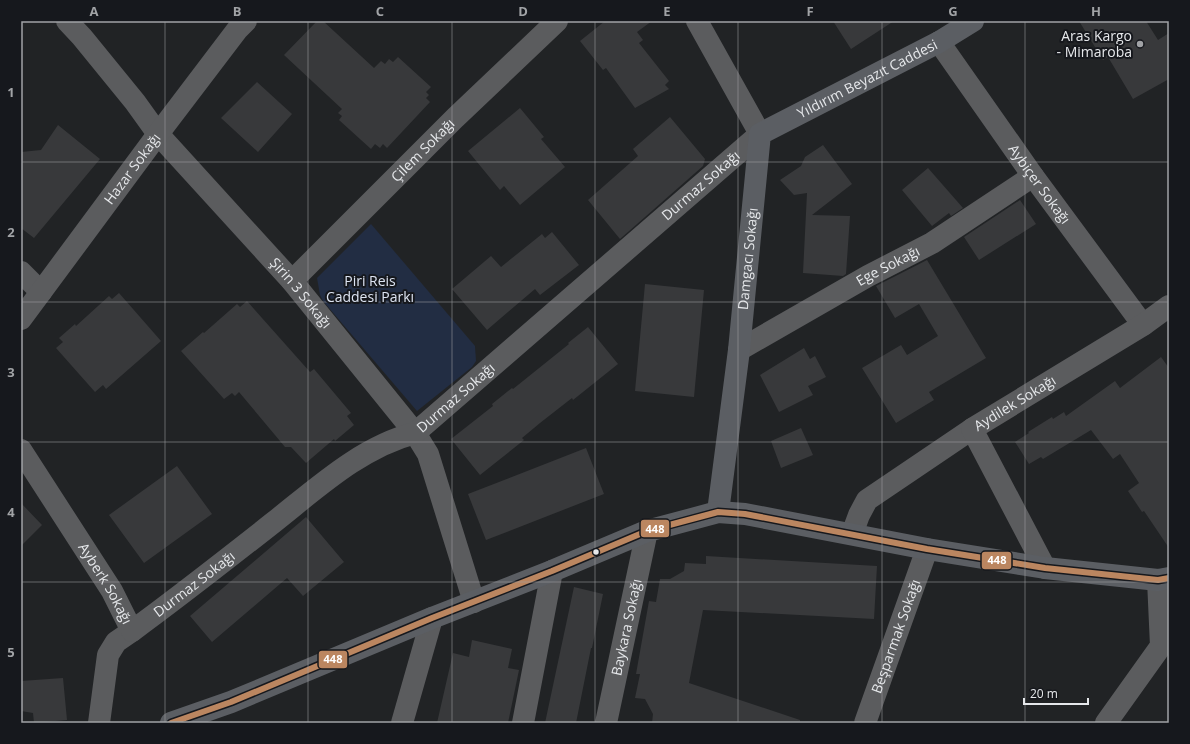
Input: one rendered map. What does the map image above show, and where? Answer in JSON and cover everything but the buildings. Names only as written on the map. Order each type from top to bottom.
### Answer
[{"type":"main road","name":"Yıldırım Beyazıt Caddesi","points":[[760,134],[938,42],[973,21]]},
{"type":"main road","name":"Damgacı Sokağı","points":[[718,512],[739,350],[760,134]]},
{"type":"main road","points":[[171,723],[231,702],[432,618],[552,571],[646,530],[718,512],[745,514],[927,549],[1045,568],[1164,579]]},
{"type":"street","name":"Şirin 3 Sokağı","points":[[67,21],[82,36],[135,102],[158,134],[292,281],[415,433],[428,454],[474,602]]},
{"type":"street","name":"Hazar Sokağı","points":[[21,319],[158,134],[237,30],[246,21]]},
{"type":"street","name":"Çilem Sokağı","points":[[292,281],[455,118],[557,21]]},
{"type":"street","points":[[697,21],[760,134]]},
{"type":"street","name":"Aybiçer Sokağı","points":[[938,42],[1033,176],[1143,325]]},
{"type":"street","name":"Durmaz Sokağı","points":[[132,631],[174,601],[336,473],[383,445],[400,437],[415,433],[760,134]]},
{"type":"street","name":"Ege Sokağı","points":[[739,350],[868,276],[932,243],[1033,176]]},
{"type":"street","points":[[21,272],[41,292]]},
{"type":"street","name":"Aydilek Sokağı","points":[[1045,568],[972,429],[1143,325],[1169,306]]},
{"type":"street","points":[[852,534],[859,515],[867,500],[972,429]]},
{"type":"street","name":"Ayberk Sokağı","points":[[21,450],[112,591],[132,631],[116,642],[108,655],[99,723]]},
{"type":"street","name":"Baykara Sokağı","points":[[606,723],[646,530]]},
{"type":"street","name":"Beşparmak Sokağı","points":[[865,723],[927,549]]},
{"type":"street","points":[[523,723],[552,571]]},
{"type":"street","points":[[1117,718],[1166,647],[1164,579]]},
{"type":"street","points":[[402,723],[432,618]]},
{"type":"green space","name":"Piri Reis Caddesi Parkı","points":[[371,224],[475,346],[476,361],[472,367],[417,411],[323,301],[320,295],[317,278]]},
{"type":"transit line","name":"448","points":[[171,723],[231,702],[432,618],[552,571],[647,531],[718,512],[745,514],[927,549],[1045,568],[1158,580],[1169,578]]},
{"type":"place","name":"Aras Kargo - Mimaroba","points":[[1140,44]]}]
